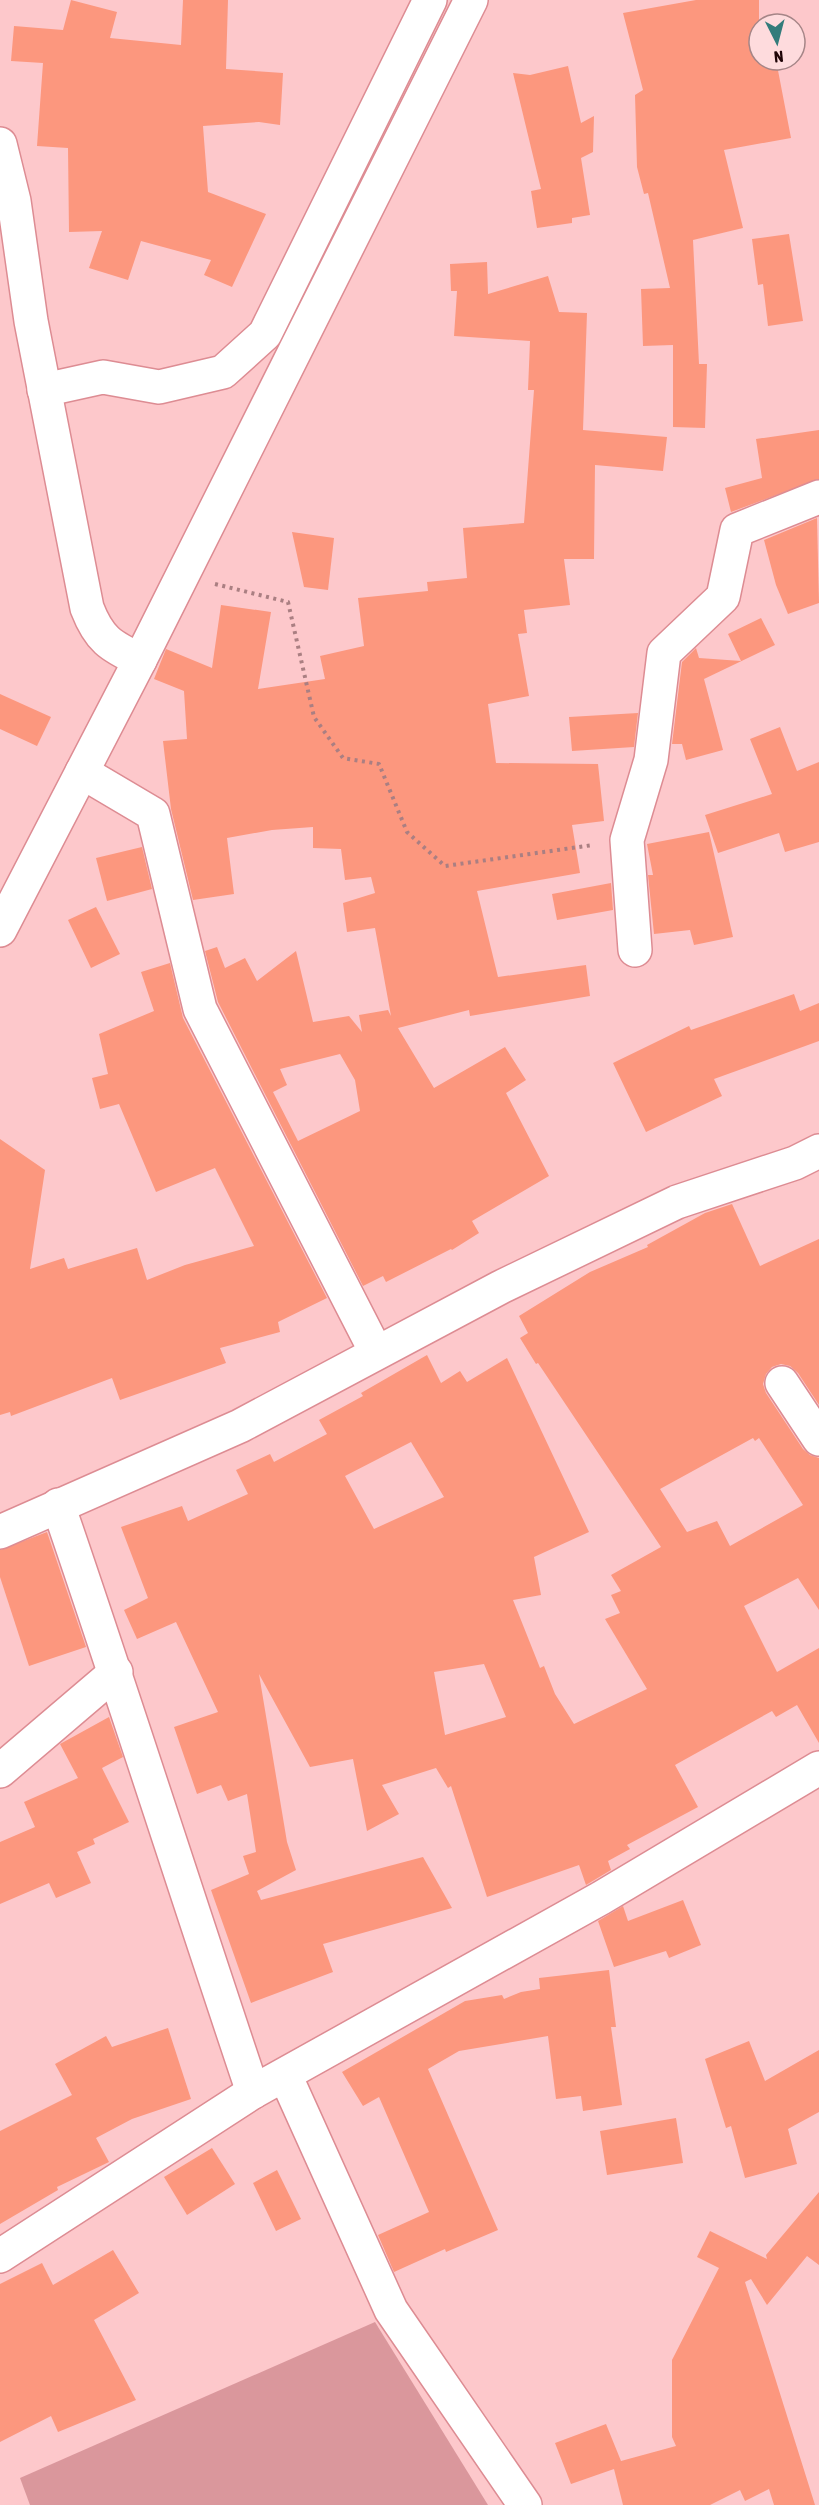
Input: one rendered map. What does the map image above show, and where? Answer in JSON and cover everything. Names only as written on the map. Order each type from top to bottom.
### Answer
[{"type":"street","points":[[44,390],[103,377],[159,387],[223,372],[265,334],[430,0]]},
{"type":"street","points":[[0,930],[140,660],[471,0]]},
{"type":"street","points":[[1,155],[14,201],[31,321],[87,608],[95,629],[111,646],[140,660]]},
{"type":"street","points":[[635,950],[627,840],[651,760],[664,653],[723,597],[737,530],[819,497]]},
{"type":"street","points":[[82,772],[153,814],[200,1010],[376,1352]]},
{"type":"street","points":[[0,1532],[240,1426],[501,1287],[677,1202],[795,1163],[819,1151]]},
{"type":"street","points":[[782,1383],[819,1439]]},
{"type":"street","points":[[58,1505],[116,1672],[149,1783],[253,2092]]},
{"type":"street","points":[[0,1771],[116,1672]]},
{"type":"street","points":[[0,2256],[253,2092],[601,1898],[819,1768]]},
{"type":"street","points":[[285,2075],[391,2310],[525,2505]]},
{"type":"path","points":[[182,576],[288,602],[314,717],[343,758],[379,764],[407,832],[445,866],[627,840]]},
{"type":"shaded area","points":[[375,2322],[488,2505],[30,2505],[20,2478]]},
{"type":"building","points":[[71,0],[117,12],[110,38],[181,45],[183,0],[228,0],[226,69],[283,73],[280,125],[259,122],[203,126],[208,192],[266,214],[232,287],[204,275],[211,260],[141,241],[128,280],[89,268],[102,231],[69,232],[68,148],[37,146],[43,63],[11,61],[14,26],[63,30]]},
{"type":"building","points":[[696,0],[759,0],[759,12],[747,12],[747,72],[778,72],[791,138],[724,150],[743,228],[693,240],[699,364],[707,364],[705,428],[673,427],[673,345],[643,346],[641,289],[670,288],[648,193],[644,194],[637,167],[635,95],[643,90],[623,13]]},
{"type":"building","points":[[568,66],[581,123],[594,116],[593,152],[581,158],[590,215],[572,218],[572,223],[537,228],[531,191],[541,189],[513,73],[530,75]]},
{"type":"building","points":[[789,234],[803,321],[768,326],[763,284],[758,285],[752,239]]},
{"type":"building","points":[[487,262],[488,294],[548,276],[559,312],[587,313],[583,430],[667,437],[663,471],[595,465],[594,559],[564,559],[570,605],[524,610],[527,633],[518,634],[529,696],[488,704],[496,763],[598,764],[604,821],[572,825],[580,873],[477,891],[498,977],[586,965],[590,996],[470,1016],[469,1010],[398,1028],[434,1088],[505,1047],[526,1080],[506,1093],[549,1176],[472,1221],[479,1233],[452,1250],[386,1282],[383,1276],[363,1286],[218,1002],[205,951],[217,947],[225,968],[245,958],[257,981],[296,951],[313,1022],[349,1016],[362,1032],[359,1015],[388,1010],[391,1016],[375,928],[347,932],[343,903],[375,893],[371,877],[345,880],[341,849],[313,848],[313,827],[272,830],[227,838],[234,894],[193,900],[171,809],[163,741],[187,739],[184,691],[154,679],[166,649],[212,668],[221,605],[271,612],[258,689],[325,679],[320,656],[364,646],[358,598],[428,591],[427,582],[467,578],[463,528],[524,523],[534,390],[528,390],[530,341],[454,336],[457,291],[451,291],[450,264]],"holes":[[[340,1054],[355,1080],[360,1111],[298,1141],[273,1092],[287,1085],[280,1069]]]},
{"type":"building","points":[[819,430],[819,479],[731,512],[725,488],[762,478],[756,439]]},
{"type":"building","points":[[817,518],[819,603],[788,614],[776,585],[764,540]]},
{"type":"building","points":[[292,532],[334,538],[328,590],[304,587]]},
{"type":"building","points":[[761,618],[775,645],[704,679],[723,750],[686,760],[682,744],[672,744],[682,662],[696,648],[699,658],[741,661],[728,634]]},
{"type":"building","points":[[0,694],[51,717],[37,746],[0,729]]},
{"type":"building","points":[[638,713],[634,747],[572,751],[569,717]]},
{"type":"building","points":[[780,727],[797,771],[819,762],[819,842],[785,852],[779,833],[718,853],[705,815],[772,794],[750,739]]},
{"type":"building","points":[[709,832],[733,937],[694,945],[690,930],[654,934],[648,875],[653,875],[647,844]]},
{"type":"building","points":[[142,847],[152,889],[107,901],[96,858]]},
{"type":"building","points":[[611,883],[613,910],[557,920],[552,894]]},
{"type":"building","points":[[96,907],[120,954],[91,968],[68,920]]},
{"type":"building","points":[[170,963],[183,1018],[327,1298],[278,1322],[280,1332],[220,1348],[226,1363],[120,1400],[112,1378],[11,1416],[10,1412],[0,1415],[0,1139],[45,1170],[30,1269],[64,1258],[68,1269],[137,1248],[147,1280],[185,1265],[254,1246],[215,1168],[156,1192],[119,1104],[100,1109],[92,1078],[108,1074],[99,1034],[154,1011],[141,972]]},
{"type":"building","points":[[794,994],[800,1011],[819,1003],[819,1041],[714,1079],[722,1096],[646,1132],[613,1063],[689,1026],[691,1030]]},
{"type":"building","points":[[732,1204],[760,1266],[819,1239],[819,1405],[798,1373],[790,1366],[781,1364],[772,1367],[766,1374],[763,1384],[766,1393],[803,1449],[819,1458],[819,1610],[798,1578],[744,1606],[777,1672],[819,1648],[819,1743],[797,1705],[776,1717],[772,1711],[675,1765],[698,1807],[627,1845],[630,1849],[608,1861],[611,1870],[586,1885],[579,1865],[487,1897],[451,1786],[448,1788],[436,1768],[382,1785],[399,1814],[367,1831],[353,1759],[310,1767],[259,1674],[287,1842],[296,1870],[257,1891],[261,1900],[423,1857],[452,1908],[323,1944],[333,1972],[251,2003],[211,1890],[249,1874],[243,1856],[256,1852],[247,1794],[228,1801],[221,1785],[197,1794],[174,1727],[218,1712],[176,1622],[137,1639],[124,1610],[148,1598],[121,1527],[182,1506],[188,1521],[248,1494],[236,1470],[270,1454],[274,1462],[327,1434],[319,1420],[363,1396],[361,1393],[427,1355],[441,1383],[460,1371],[467,1382],[507,1358],[589,1532],[534,1557],[541,1595],[513,1600],[540,1668],[544,1666],[555,1694],[574,1724],[647,1689],[605,1619],[620,1613],[611,1595],[621,1591],[611,1575],[661,1547],[520,1338],[528,1333],[519,1316],[590,1272],[648,1247],[647,1245],[705,1213]],"holes":[[[753,1438],[755,1441],[759,1438],[803,1505],[730,1546],[717,1521],[687,1532],[660,1489]],[[411,1442],[444,1497],[374,1529],[345,1476]],[[484,1664],[506,1717],[445,1735],[434,1672]]]},
{"type":"building","points":[[47,1532],[86,1647],[29,1666],[0,1577],[0,1550]]},
{"type":"building","points":[[109,1717],[123,1757],[102,1768],[129,1822],[93,1839],[95,1844],[77,1852],[91,1883],[56,1898],[49,1883],[0,1904],[0,1842],[35,1827],[24,1802],[78,1778],[60,1744]]},
{"type":"building","points":[[683,1900],[701,1945],[669,1958],[666,1951],[614,1967],[598,1921],[623,1906],[628,1921]]},
{"type":"building","points":[[609,1970],[616,2027],[611,2027],[622,2105],[583,2111],[581,2096],[556,2099],[548,2036],[459,2051],[428,2069],[498,2230],[446,2252],[445,2249],[394,2272],[378,2235],[429,2212],[379,2097],[363,2106],[342,2072],[465,2001],[502,1995],[504,1999],[521,1992],[540,1989],[539,1978]]},
{"type":"building","points":[[168,2028],[191,2099],[132,2119],[96,2138],[109,2162],[57,2187],[58,2190],[0,2224],[0,2131],[72,2095],[55,2064],[106,2036],[112,2047]]},
{"type":"building","points":[[749,2041],[765,2081],[819,2050],[819,2112],[788,2129],[797,2164],[745,2178],[731,2126],[726,2128],[705,2059]]},
{"type":"building","points":[[676,2118],[683,2163],[607,2175],[600,2131]]},
{"type":"building","points":[[212,2148],[235,2184],[187,2215],[164,2177]]},
{"type":"building","points":[[277,2170],[301,2219],[276,2231],[253,2183]]},
{"type":"building","points":[[819,2192],[819,2265],[807,2256],[767,2305],[751,2279],[745,2282],[815,2505],[774,2505],[769,2489],[745,2501],[740,2490],[710,2505],[623,2505],[614,2469],[571,2484],[555,2443],[606,2424],[621,2461],[676,2446],[672,2437],[672,2360],[719,2268],[697,2257],[710,2231],[767,2259],[766,2255]]},
{"type":"building","points":[[113,2250],[139,2293],[94,2320],[136,2400],[58,2432],[51,2416],[0,2442],[0,2284],[42,2263],[53,2285]]}]
